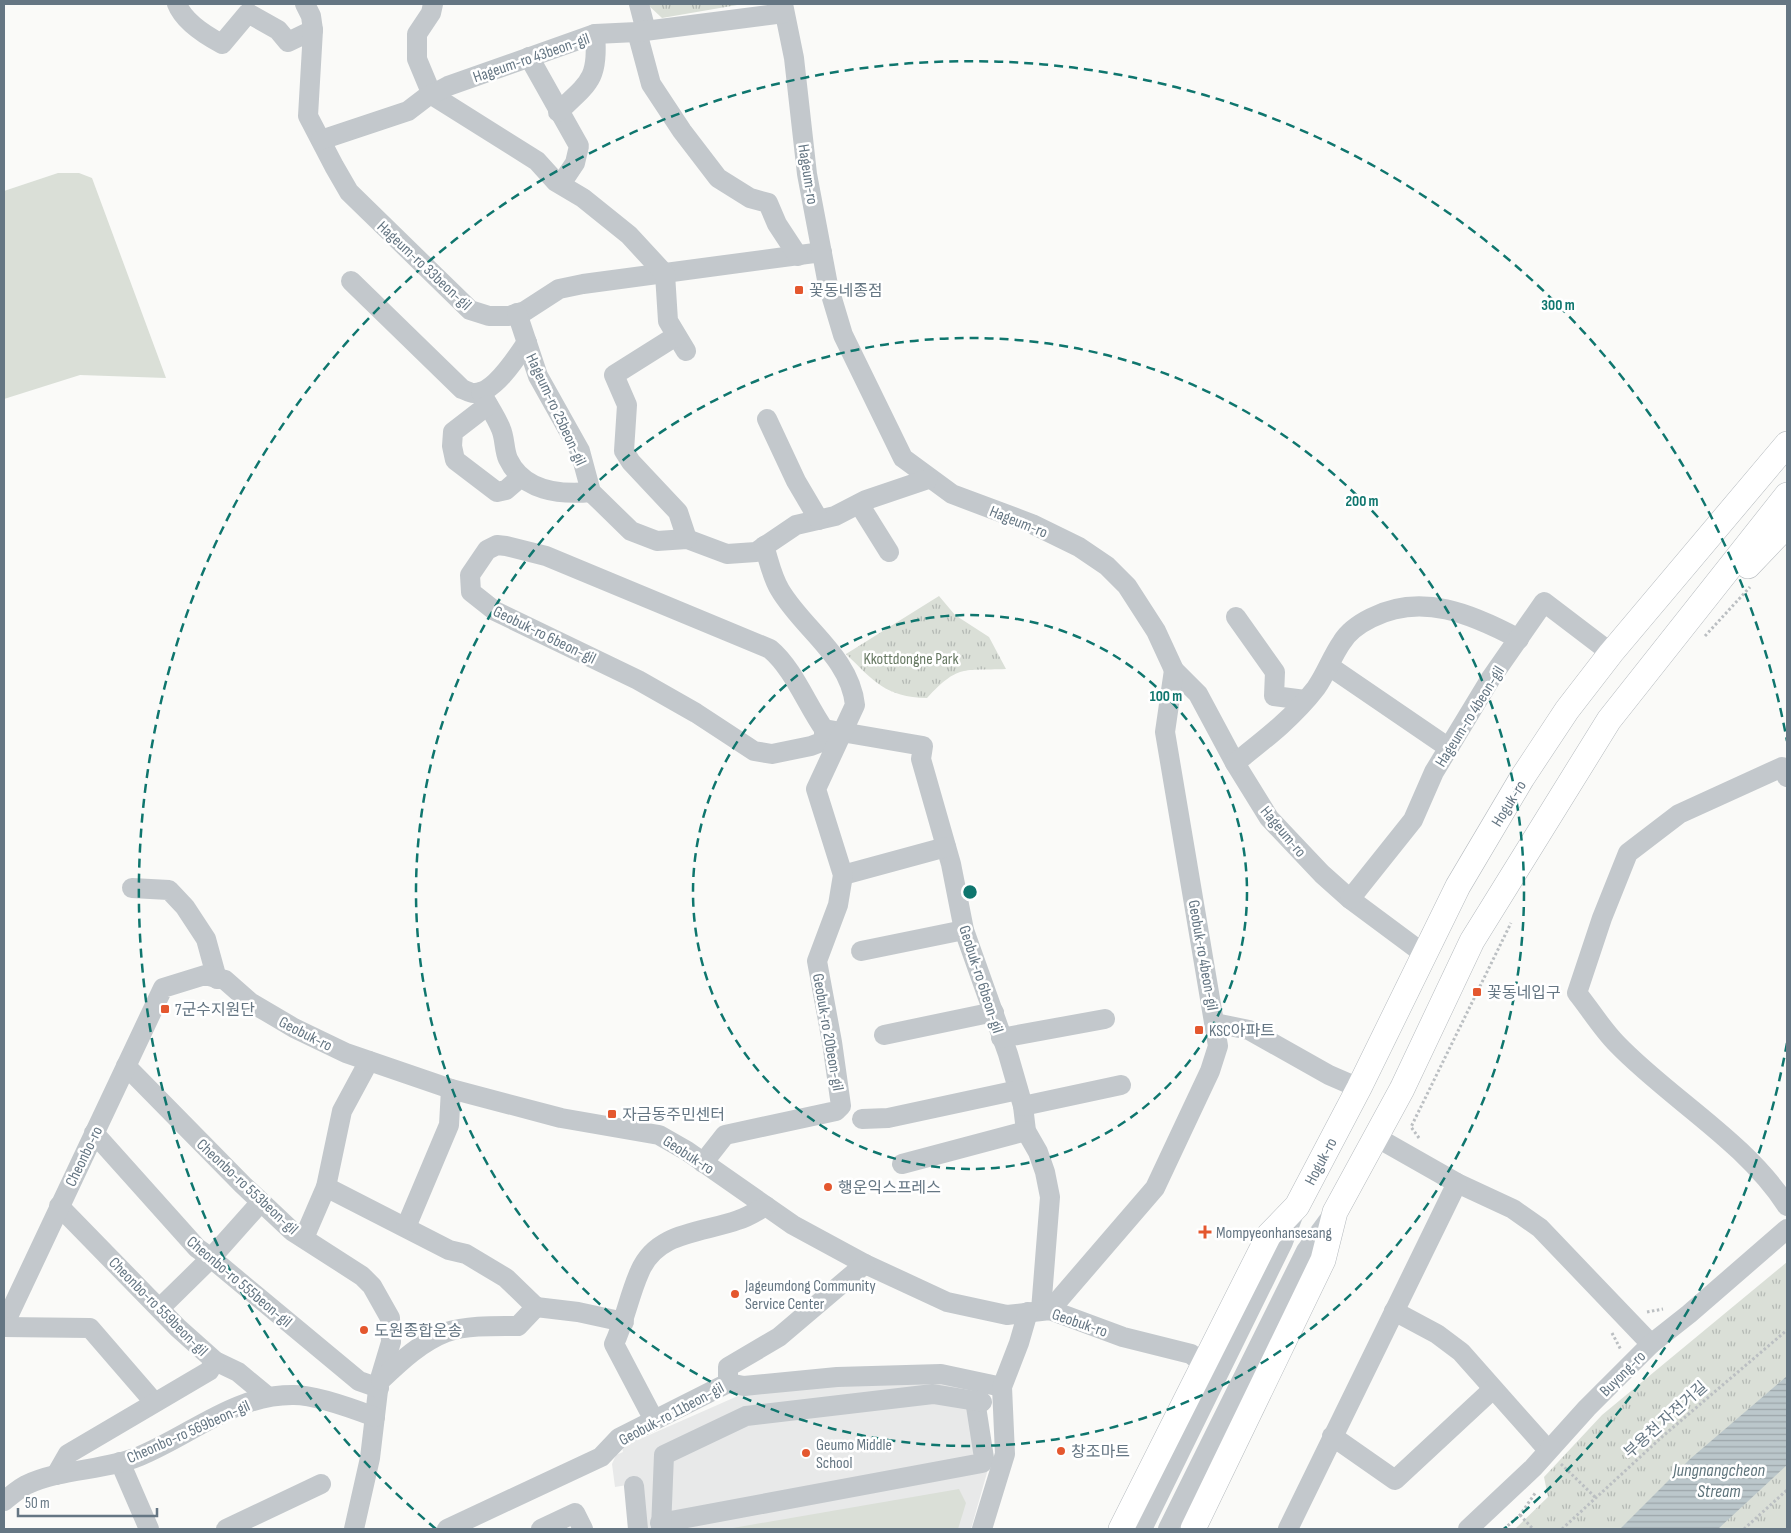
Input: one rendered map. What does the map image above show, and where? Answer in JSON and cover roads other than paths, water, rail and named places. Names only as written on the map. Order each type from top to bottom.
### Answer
[{"type":"main road","name":"Hoguk-ro","points":[[1121,1529],[1269,1235],[1297,1206],[1359,1088],[1458,886],[1518,786],[1567,710],[1610,653],[1787,444]]},
{"type":"main road","points":[[1193,1529],[1324,1260],[1335,1212],[1402,1089],[1472,941],[1609,720],[1787,496]]},
{"type":"main road","points":[[1679,631],[1754,560],[1787,525]]},
{"type":"street","points":[[177,4],[180,11],[204,34],[222,44],[248,13],[278,30],[288,42],[313,30]]},
{"type":"street","name":"Hageum-ro 33beon-gil","points":[[305,4],[311,16],[313,30],[308,116],[349,192],[450,293],[470,310],[490,316],[518,314],[559,290],[582,284],[822,252]]},
{"type":"street","points":[[433,4],[432,13],[417,34],[417,59],[432,94],[537,161],[561,184],[583,198],[628,235],[664,274],[668,321],[681,343],[614,375],[628,405],[624,451],[631,462],[678,512],[687,539]]},
{"type":"street","points":[[639,4],[651,84],[682,131],[718,178],[750,198],[768,203],[777,224],[798,256]]},
{"type":"street","name":"Hageum-ro 43beon-gil","points":[[321,140],[408,110],[432,94],[595,34],[642,32],[783,9]]},
{"type":"street","name":"Hageum-ro","points":[[783,9],[794,58],[807,174],[828,285],[843,335],[902,458],[952,494],[1032,524],[1079,547],[1107,566],[1127,586],[1156,631],[1174,670],[1198,694],[1235,763],[1269,818],[1322,874],[1350,899],[1424,954]]},
{"type":"street","points":[[558,112],[589,84],[597,59],[595,34]]},
{"type":"street","points":[[529,57],[558,112],[580,146],[575,163],[561,184]]},
{"type":"street","points":[[351,281],[462,389],[484,398],[502,430],[508,458],[521,477],[541,488],[570,494],[591,492]]},
{"type":"street","name":"Hageum-ro 25beon-gil","points":[[518,314],[538,376],[580,451],[591,492],[630,531],[657,541],[687,539],[727,554],[756,552],[796,525],[835,516],[859,504],[928,478]]},
{"type":"street","points":[[521,477],[506,490],[496,492],[455,460],[452,446],[453,432],[484,398],[488,389],[509,368],[527,342]]},
{"type":"street","points":[[767,419],[796,481],[819,520]]},
{"type":"street","points":[[859,504],[889,552]]},
{"type":"street","name":"Geobuk-ro 6beon-gil","points":[[824,729],[824,741],[811,746],[772,754],[754,751],[696,713],[638,680],[494,611],[471,592],[470,575],[487,550],[497,545],[538,554],[770,649],[782,659],[808,707],[824,729],[923,746],[921,759],[946,847],[964,930],[994,1012],[1020,1098],[1026,1131],[1038,1152],[1050,1197],[1040,1311]]},
{"type":"street","name":"Geobuk-ro 20beon-gil","points":[[704,1163],[725,1135],[836,1111],[841,1106],[832,1042],[817,961],[838,905],[843,875],[816,789],[844,733],[855,705],[854,693],[847,675],[780,590],[764,546]]},
{"type":"street","name":"Hageum-ro 4beon-gil","points":[[1350,899],[1413,820],[1434,772],[1518,639],[1544,602],[1610,653]]},
{"type":"street","points":[[1235,763],[1286,723],[1316,688],[1342,640],[1362,623],[1389,609],[1429,605],[1484,620],[1518,639]]},
{"type":"street","points":[[1236,618],[1275,672],[1274,696],[1305,700]]},
{"type":"street","points":[[1329,666],[1449,748]]},
{"type":"street","name":"Geobuk-ro 4beon-gil","points":[[1040,1311],[1155,1188],[1210,1071],[1218,1046],[1165,732],[1174,670]]},
{"type":"street","points":[[1787,777],[1782,767],[1679,814],[1628,853],[1602,918],[1577,993],[1616,1044],[1705,1121],[1770,1182],[1787,1206]]},
{"type":"street","points":[[843,875],[946,847]]},
{"type":"street","points":[[132,888],[169,890],[185,907],[206,939],[217,978]]},
{"type":"street","points":[[861,951],[964,930]]},
{"type":"street","name":"Cheonbo-ro","points":[[4,1326],[58,1206],[163,988],[205,975],[217,978]]},
{"type":"street","name":"Geobuk-ro","points":[[217,978],[225,980],[250,1002],[294,1028],[346,1053],[368,1061],[452,1089],[561,1118],[659,1134],[793,1225],[865,1264],[947,1302],[1007,1315],[1040,1311],[1123,1337],[1191,1354],[1203,1364]]},
{"type":"street","points":[[884,1035],[994,1012]]},
{"type":"street","points":[[1002,1038],[1105,1019]]},
{"type":"street","points":[[1215,1023],[1249,1030],[1329,1075],[1359,1088]]},
{"type":"street","points":[[304,1238],[326,1187],[342,1111],[368,1061]]},
{"type":"street","name":"Cheonbo-ro 553beon-gil","points":[[126,1066],[292,1231],[362,1276],[372,1286],[382,1301],[390,1318],[391,1342],[379,1385],[370,1458],[354,1529]]},
{"type":"street","points":[[862,1119],[888,1118],[1121,1085]]},
{"type":"street","points":[[406,1227],[440,1141],[449,1125],[452,1089]]},
{"type":"street","points":[[902,1164],[1026,1131]]},
{"type":"street","name":"Cheonbo-ro 555beon-gil","points":[[94,1133],[197,1248],[359,1382],[379,1385]]},
{"type":"street","points":[[1376,1137],[1457,1183],[1513,1209],[1540,1228],[1651,1344]]},
{"type":"street","points":[[1288,1529],[1457,1183]]},
{"type":"street","points":[[326,1187],[449,1250],[466,1254],[506,1278],[536,1307],[578,1312],[624,1322]]},
{"type":"street","points":[[160,1308],[211,1258],[261,1202]]},
{"type":"street","name":"Cheonbo-ro 559beon-gil","points":[[58,1206],[178,1328],[215,1361],[238,1372],[267,1396]]},
{"type":"street","points":[[654,1420],[614,1344],[624,1322],[640,1270],[658,1247],[681,1235],[739,1220],[766,1206]]},
{"type":"street","name":"Hoguk-ro","points":[[1142,1529],[1283,1242],[1297,1206]]},
{"type":"street","points":[[1168,1529],[1306,1251],[1335,1212]]},
{"type":"street","name":"Buyong-ro","points":[[1468,1529],[1533,1468],[1552,1454],[1651,1344],[1690,1314],[1787,1228]]},
{"type":"street","name":"Geobuk-ro 11beon-gil","points":[[447,1529],[600,1457],[619,1438],[728,1383],[728,1366],[779,1337],[865,1264]]},
{"type":"street","points":[[379,1385],[409,1353],[448,1332],[492,1326],[518,1326],[536,1307]]},
{"type":"street","points":[[982,1529],[1005,1454],[1002,1387],[1019,1343],[1040,1311]]},
{"type":"street","points":[[1394,1311],[1437,1334],[1460,1352],[1552,1454]]},
{"type":"street","points":[[4,1326],[90,1328],[154,1402]]},
{"type":"street","points":[[56,1474],[68,1454],[209,1371],[215,1361]]},
{"type":"street","points":[[728,1383],[744,1386],[837,1377],[941,1374],[1002,1387]]},
{"type":"street","points":[[1332,1436],[1394,1480],[1493,1389]]},
{"type":"street","name":"Cheonbo-ro 569beon-gil","points":[[4,1501],[25,1486],[56,1474],[120,1462],[140,1456],[217,1415],[267,1396],[296,1394],[348,1407],[375,1417]]},
{"type":"street","points":[[933,1394],[978,1401],[984,1458],[982,1463],[660,1526],[664,1455],[746,1416],[933,1394]]},
{"type":"street","points":[[120,1462],[149,1529]]},
{"type":"street","points":[[226,1529],[321,1484]]},
{"type":"street","points":[[634,1486],[638,1529]]},
{"type":"street","points":[[541,1529],[575,1513],[583,1529]]},
{"type":"water","name":"Jungnangcheon Stream","points":[[1787,1376],[1787,1465],[1718,1529],[1620,1529],[1690,1459]]},
{"type":"place","name":"꽃동네종점","points":[[799,290]]},
{"type":"place","name":"꽃동네입구","points":[[1477,992]]},
{"type":"place","name":"7군수지원단","points":[[165,1009]]},
{"type":"place","name":"KSC아파트","points":[[1199,1030]]},
{"type":"place","name":"자금동주민센터","points":[[612,1114]]},
{"type":"place","name":"행운익스프레스","points":[[828,1187]]},
{"type":"place","name":"Mompyeonhansesang","points":[[1205,1232]]},
{"type":"place","name":"Jageumdong Community Service Center","points":[[735,1294]]},
{"type":"place","name":"도원종합운송","points":[[364,1330]]},
{"type":"place","name":"창조마트","points":[[1061,1451]]},
{"type":"place","name":"Geumo Middle School","points":[[806,1453]]},
{"type":"park label","name":"Kkottdongne Park","points":[[911,658]]}]
